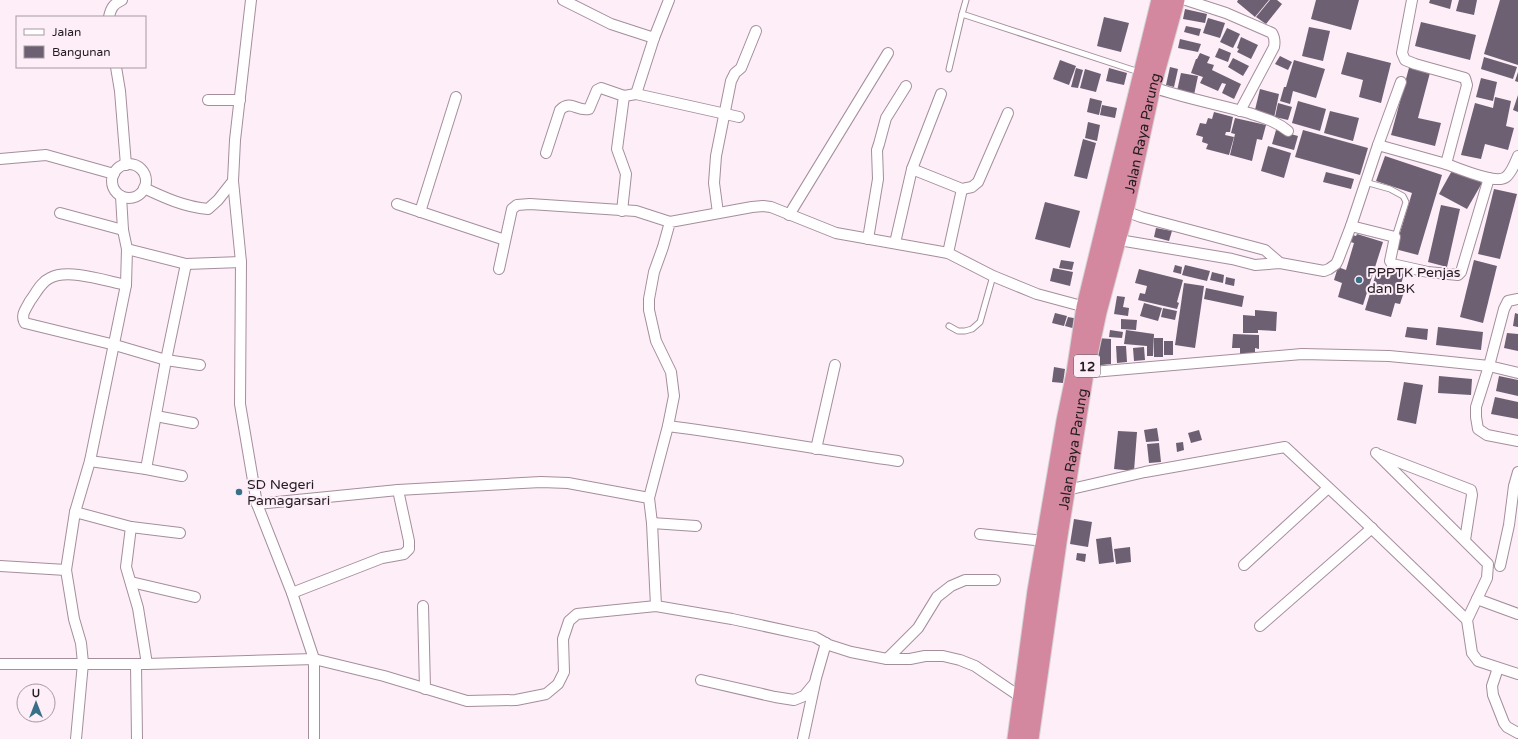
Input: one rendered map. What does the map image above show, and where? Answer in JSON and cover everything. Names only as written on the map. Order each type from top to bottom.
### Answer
[{"type":"highway","name":"Jalan Raya Parung","points":[[1150,78],[1160,0]]},
{"type":"highway","name":"Jalan Raya Parung","points":[[1016,739],[1022,698],[1067,490],[1080,373],[1091,309],[1150,78],[1176,0]]},
{"type":"highway","name":"Jalan Raya Parung","points":[[1030,739],[1044,592],[1044,541],[1065,421],[1080,373]]},
{"type":"street","points":[[109,16],[111,9],[115,4],[122,0]]},
{"type":"street","points":[[251,0],[235,140],[233,181],[241,262],[240,404],[256,504],[292,592],[314,658],[314,739]]},
{"type":"street","points":[[563,0],[611,24],[654,38]]},
{"type":"street","points":[[636,94],[654,38],[669,0]]},
{"type":"street","points":[[1186,0],[1226,13],[1272,34],[1274,37],[1274,47],[1240,111]]},
{"type":"street","points":[[1412,0],[1402,53],[1405,60],[1465,78],[1468,85],[1446,164]]},
{"type":"street","points":[[718,213],[714,183],[716,156],[724,114],[731,81],[735,73],[741,68],[756,31]]},
{"type":"street","points":[[789,215],[888,53]]},
{"type":"street","points":[[116,68],[120,91],[126,165]]},
{"type":"street","points":[[1150,78],[1274,122],[1281,125],[1288,131]]},
{"type":"street","points":[[1110,238],[1232,259],[1255,265],[1280,263],[1324,271],[1329,269],[1336,264],[1338,260],[1401,82]]},
{"type":"street","points":[[868,238],[878,179],[878,150],[880,139],[886,118],[906,86]]},
{"type":"street","points":[[546,153],[560,110],[565,106],[570,105],[586,110],[589,109],[592,106],[597,90],[601,88],[624,96],[636,94],[739,117]]},
{"type":"street","points":[[895,243],[912,169],[941,94]]},
{"type":"street","points":[[622,211],[626,174],[617,149],[624,96]]},
{"type":"street","points":[[420,212],[456,97]]},
{"type":"street","points":[[208,100],[240,100]]},
{"type":"street","points":[[912,169],[962,189],[972,187],[978,182],[1008,113]]},
{"type":"street","points":[[1378,145],[1498,180],[1505,178],[1511,172],[1518,156]]},
{"type":"street","points":[[0,159],[46,155],[114,174]]},
{"type":"street","points":[[126,165],[138,167],[145,177],[144,188],[141,193],[132,198],[121,196],[115,190],[112,182],[114,174],[126,165]]},
{"type":"street","points":[[1351,226],[1395,237],[1390,261],[1392,264],[1428,272],[1458,275],[1461,272],[1489,178]]},
{"type":"street","points":[[144,188],[180,204],[194,208],[208,209],[218,200],[233,181]]},
{"type":"street","points":[[948,253],[962,189]]},
{"type":"street","points":[[76,739],[83,663],[81,643],[74,619],[66,570],[75,512],[90,461],[115,345],[126,285],[127,249],[123,230],[121,196]]},
{"type":"street","points":[[397,204],[505,240]]},
{"type":"street","points":[[500,268],[512,209],[517,205],[530,204],[636,211],[670,222],[763,206],[771,207],[836,233],[948,253],[993,276],[1037,294],[1091,309]]},
{"type":"street","points":[[1117,210],[1265,250],[1280,263]]},
{"type":"street","points":[[60,213],[123,230]]},
{"type":"street","points":[[656,606],[652,524],[649,498],[668,426],[674,396],[671,372],[656,341],[649,310],[649,299],[654,272],[670,222]]},
{"type":"street","points":[[1232,259],[1239,242]]},
{"type":"street","points":[[127,249],[186,264],[241,262]]},
{"type":"street","points":[[146,469],[166,360],[186,264]]},
{"type":"street","points":[[126,285],[73,274],[61,274],[49,278],[40,287],[23,313],[23,319],[25,324],[115,345],[166,360],[200,364]]},
{"type":"street","points":[[1518,299],[1508,301],[1506,304],[1476,407],[1478,429],[1487,435],[1518,442]]},
{"type":"street","points":[[1080,373],[1302,354],[1389,356],[1489,366],[1518,373]]},
{"type":"street","points":[[816,449],[835,365]]},
{"type":"street","points":[[156,416],[193,424]]},
{"type":"street","points":[[668,426],[898,461]]},
{"type":"street","points":[[1067,490],[1145,472],[1285,447],[1372,528],[1467,620]]},
{"type":"street","points":[[1465,540],[1472,494],[1469,489],[1376,453],[1488,564],[1487,578],[1467,620],[1472,653],[1478,661],[1518,674]]},
{"type":"street","points":[[90,461],[182,476]]},
{"type":"street","points":[[1500,566],[1509,525],[1514,486],[1518,472]]},
{"type":"street","points":[[256,504],[398,490],[541,482],[568,483],[649,498]]},
{"type":"street","points":[[1244,565],[1328,488]]},
{"type":"street","points":[[292,592],[382,558],[404,554],[409,549],[410,541],[398,490]]},
{"type":"street","points":[[75,512],[130,527],[180,533]]},
{"type":"street","points":[[652,524],[696,526]]},
{"type":"street","points":[[130,527],[126,567],[138,608],[147,664]]},
{"type":"street","points":[[1260,626],[1372,528]]},
{"type":"street","points":[[980,534],[1044,541]]},
{"type":"street","points":[[0,566],[66,570]]},
{"type":"street","points":[[887,658],[918,628],[937,597],[951,586],[965,580],[995,580]]},
{"type":"street","points":[[131,582],[195,597]]},
{"type":"street","points":[[1477,599],[1518,614]]},
{"type":"street","points":[[423,606],[425,689]]},
{"type":"street","points":[[0,664],[147,664],[314,658],[384,676],[468,701],[516,700],[546,694],[558,684],[564,672],[563,639],[568,621],[577,614],[656,606],[732,619],[807,635],[851,652],[887,658],[910,659],[925,656],[943,656],[960,660],[975,666],[1022,698]]},
{"type":"street","points":[[803,739],[814,684],[826,643]]},
{"type":"street","points":[[136,664],[136,739]]},
{"type":"street","points":[[1498,668],[1492,686],[1493,695],[1504,723],[1507,727],[1518,733]]},
{"type":"street","points":[[701,680],[794,700],[804,696],[814,684]]},
{"type":"lane","points":[[949,70],[966,0]]},
{"type":"lane","points":[[962,14],[1150,78]]},
{"type":"lane","points":[[1365,182],[1390,189],[1404,196],[1406,202],[1395,237]]},
{"type":"lane","points":[[949,326],[958,331],[965,331],[972,330],[980,322],[993,276]]},
{"type":"building","points":[[1238,0],[1269,0],[1255,17],[1237,2]]},
{"type":"building","points":[[1270,0],[1277,0],[1282,4],[1266,24],[1256,17]]},
{"type":"building","points":[[1316,0],[1359,0],[1351,30],[1311,19]]},
{"type":"building","points":[[1430,0],[1452,0],[1450,9],[1429,3]]},
{"type":"building","points":[[1459,0],[1477,0],[1474,15],[1456,11]]},
{"type":"building","points":[[1500,0],[1518,0],[1518,65],[1484,54]]},
{"type":"building","points":[[1185,9],[1207,14],[1205,23],[1183,19]]},
{"type":"building","points":[[1104,17],[1129,23],[1121,52],[1097,46]]},
{"type":"building","points":[[1208,18],[1225,23],[1220,38],[1203,33]]},
{"type":"building","points":[[1421,22],[1476,35],[1470,60],[1415,46]]},
{"type":"building","points":[[1186,26],[1201,29],[1199,36],[1184,32]]},
{"type":"building","points":[[1309,27],[1330,31],[1323,61],[1302,56]]},
{"type":"building","points":[[1227,28],[1240,34],[1233,48],[1220,42]]},
{"type":"building","points":[[1241,37],[1258,45],[1251,59],[1237,52]]},
{"type":"building","points":[[1180,39],[1201,44],[1198,52],[1178,48]]},
{"type":"building","points":[[1219,48],[1231,53],[1228,62],[1215,57]]},
{"type":"building","points":[[1347,52],[1391,63],[1381,103],[1359,97],[1363,80],[1341,74]]},
{"type":"building","points":[[1200,53],[1210,57],[1207,63],[1214,65],[1212,70],[1241,84],[1234,99],[1222,93],[1226,84],[1222,83],[1218,91],[1200,83],[1203,77],[1191,73]]},
{"type":"building","points":[[1280,56],[1292,62],[1288,70],[1275,64]]},
{"type":"building","points":[[1484,57],[1517,67],[1513,79],[1481,69]]},
{"type":"building","points":[[1233,58],[1249,66],[1243,76],[1228,67]]},
{"type":"building","points":[[1060,60],[1076,66],[1069,85],[1053,79]]},
{"type":"building","points":[[1294,60],[1325,69],[1316,98],[1293,91],[1290,104],[1280,101]]},
{"type":"building","points":[[1410,64],[1431,69],[1418,118],[1441,123],[1435,146],[1391,135]]},
{"type":"building","points":[[1170,67],[1178,69],[1174,87],[1166,85]]},
{"type":"building","points":[[1076,68],[1083,70],[1078,88],[1071,87]]},
{"type":"building","points":[[1109,68],[1127,73],[1124,85],[1106,81]]},
{"type":"building","points":[[1085,69],[1101,74],[1096,92],[1080,88]]},
{"type":"building","points":[[1518,72],[1518,82],[1515,81]]},
{"type":"building","points":[[1181,73],[1198,76],[1194,95],[1177,91]]},
{"type":"building","points":[[1481,78],[1497,82],[1493,101],[1476,97]]},
{"type":"building","points":[[1260,89],[1279,94],[1274,118],[1254,114]]},
{"type":"building","points":[[1518,95],[1518,112],[1513,110]]},
{"type":"building","points":[[1495,97],[1511,101],[1506,126],[1514,128],[1508,150],[1485,144],[1481,159],[1461,155],[1475,103],[1493,108]]},
{"type":"building","points":[[1090,98],[1102,101],[1099,115],[1087,112]]},
{"type":"building","points":[[1298,101],[1326,109],[1320,131],[1292,123]]},
{"type":"building","points":[[1278,103],[1292,107],[1288,120],[1275,117]]},
{"type":"building","points":[[1102,105],[1117,108],[1115,118],[1100,115]]},
{"type":"building","points":[[1330,111],[1359,118],[1353,141],[1324,133]]},
{"type":"building","points":[[1214,112],[1233,117],[1230,132],[1226,132],[1225,135],[1234,137],[1229,155],[1206,149],[1208,144],[1202,142],[1203,137],[1196,135],[1200,123],[1206,124],[1208,118],[1212,119]]},
{"type":"building","points":[[1235,118],[1266,125],[1262,140],[1257,139],[1252,161],[1230,155],[1235,134],[1231,133]]},
{"type":"building","points":[[1088,122],[1100,125],[1097,141],[1085,138]]},
{"type":"building","points":[[1276,130],[1298,136],[1294,150],[1272,144]]},
{"type":"building","points":[[1303,130],[1368,148],[1360,175],[1295,157]]},
{"type":"building","points":[[1083,139],[1096,143],[1087,179],[1074,176]]},
{"type":"building","points":[[1268,146],[1291,153],[1284,178],[1261,171]]},
{"type":"building","points":[[1385,156],[1442,175],[1418,255],[1395,249],[1412,193],[1376,181]]},
{"type":"building","points":[[1454,167],[1482,183],[1467,209],[1439,194]]},
{"type":"building","points":[[1326,172],[1354,179],[1351,189],[1323,182]]},
{"type":"building","points":[[1494,189],[1517,194],[1500,259],[1478,254]]},
{"type":"building","points":[[1045,202],[1080,211],[1070,248],[1035,239]]},
{"type":"building","points":[[1441,205],[1460,209],[1447,267],[1428,262]]},
{"type":"building","points":[[1156,228],[1172,231],[1169,241],[1154,237]]},
{"type":"building","points":[[1349,234],[1356,236],[1357,234],[1383,242],[1363,305],[1338,297],[1342,283],[1334,280],[1338,267],[1346,270],[1354,243],[1347,241]]},
{"type":"building","points":[[1061,260],[1074,262],[1072,270],[1059,268]]},
{"type":"building","points":[[1474,260],[1497,266],[1483,323],[1460,317]]},
{"type":"building","points":[[1175,265],[1182,267],[1181,274],[1173,272]]},
{"type":"building","points":[[1185,265],[1210,271],[1207,281],[1182,275]]},
{"type":"building","points":[[1378,267],[1404,274],[1399,291],[1404,292],[1400,304],[1395,303],[1391,317],[1365,310]]},
{"type":"building","points":[[1053,268],[1073,272],[1070,286],[1050,281]]},
{"type":"building","points":[[1139,269],[1183,280],[1177,302],[1179,303],[1177,309],[1138,300],[1140,293],[1145,294],[1147,286],[1135,283]]},
{"type":"building","points":[[1212,272],[1224,275],[1223,283],[1210,280]]},
{"type":"building","points":[[1226,277],[1235,279],[1234,286],[1225,284]]},
{"type":"building","points":[[1184,283],[1204,286],[1195,348],[1175,345]]},
{"type":"building","points":[[1206,288],[1244,296],[1242,307],[1204,299]]},
{"type":"building","points":[[1117,296],[1125,297],[1123,307],[1129,308],[1128,316],[1114,314]]},
{"type":"building","points":[[1144,303],[1162,308],[1158,321],[1140,316]]},
{"type":"building","points":[[1163,308],[1177,311],[1175,320],[1161,317]]},
{"type":"building","points":[[1255,310],[1277,312],[1276,331],[1258,330],[1258,333],[1243,333],[1243,315],[1255,316]]},
{"type":"building","points":[[1055,313],[1067,316],[1064,326],[1052,323]]},
{"type":"building","points":[[1515,313],[1518,314],[1518,327],[1513,326]]},
{"type":"building","points":[[1068,317],[1079,319],[1076,329],[1065,326]]},
{"type":"building","points":[[1121,319],[1137,320],[1136,330],[1121,329]]},
{"type":"building","points":[[1407,327],[1428,329],[1427,340],[1405,337]]},
{"type":"building","points":[[1438,327],[1483,332],[1481,350],[1436,345]]},
{"type":"building","points":[[1110,330],[1123,332],[1122,338],[1109,337]]},
{"type":"building","points":[[1126,330],[1154,334],[1153,356],[1147,356],[1147,346],[1124,344]]},
{"type":"building","points":[[1507,333],[1518,334],[1518,351],[1504,348]]},
{"type":"building","points":[[1233,334],[1259,335],[1259,349],[1255,348],[1255,355],[1240,354],[1240,348],[1232,348]]},
{"type":"building","points":[[1097,338],[1111,339],[1111,364],[1092,366]]},
{"type":"building","points":[[1154,338],[1163,338],[1163,357],[1154,357]]},
{"type":"building","points":[[1164,341],[1173,341],[1173,355],[1164,355]]},
{"type":"building","points":[[1116,346],[1126,346],[1127,362],[1117,363]]},
{"type":"building","points":[[1144,347],[1145,360],[1134,361],[1133,348]]},
{"type":"building","points":[[1054,367],[1065,369],[1063,383],[1052,382]]},
{"type":"building","points":[[1439,376],[1472,379],[1471,395],[1438,393]]},
{"type":"building","points":[[1499,376],[1518,380],[1518,396],[1496,391]]},
{"type":"building","points":[[1404,382],[1423,385],[1416,424],[1397,420]]},
{"type":"building","points":[[1495,397],[1518,402],[1518,419],[1491,414]]},
{"type":"building","points":[[1157,428],[1159,441],[1146,442],[1144,430]]},
{"type":"building","points":[[1199,430],[1202,440],[1191,443],[1188,433]]},
{"type":"building","points":[[1118,431],[1137,432],[1134,471],[1114,469]]},
{"type":"building","points":[[1183,442],[1184,450],[1177,452],[1176,443]]},
{"type":"building","points":[[1159,443],[1161,462],[1149,463],[1147,444]]},
{"type":"building","points":[[1074,519],[1092,522],[1088,547],[1070,544]]},
{"type":"building","points":[[1111,537],[1114,562],[1099,564],[1096,539]]},
{"type":"building","points":[[1130,547],[1131,562],[1116,564],[1114,549]]},
{"type":"building","points":[[1077,553],[1086,554],[1085,562],[1076,560]]},
{"type":"place","name":"PPPTK Penjas dan BK","points":[[1359,280]]},
{"type":"place","name":"SD Negeri Pamagarsari","points":[[239,492]]}]
